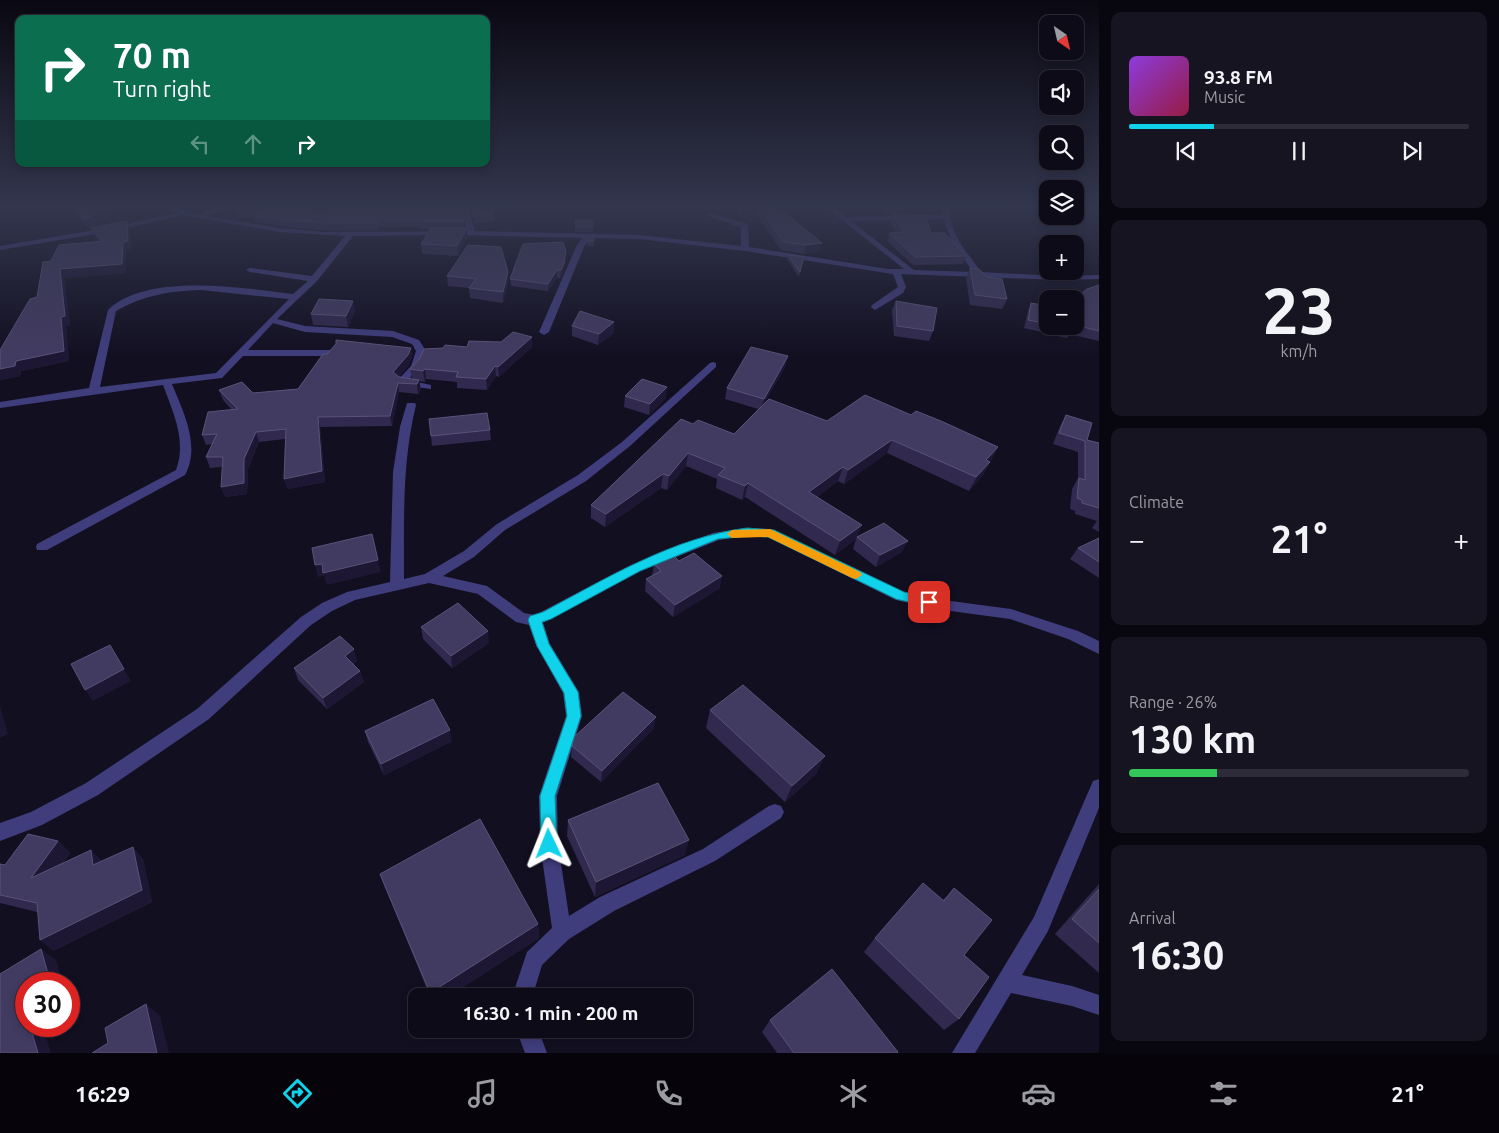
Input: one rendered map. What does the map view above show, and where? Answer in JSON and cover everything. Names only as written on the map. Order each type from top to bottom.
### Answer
[{"type":"street","points":[[0,406],[94,390],[166,381],[206,379],[219,376],[271,320],[314,279],[332,257]]},
{"type":"street","points":[[544,332],[576,257]]},
{"type":"street","points":[[795,257],[896,271],[1059,278],[1099,277]]},
{"type":"street","points":[[893,257],[911,271]]},
{"type":"street","points":[[968,257],[978,274]]},
{"type":"street","points":[[250,270],[314,279]]},
{"type":"street","points":[[876,307],[900,292],[902,287],[896,271]]},
{"type":"street","points":[[94,390],[112,310],[121,303],[155,292],[184,289],[234,288],[296,297]]},
{"type":"street","points":[[271,320],[305,329],[393,334],[416,342],[421,352],[415,367],[401,382],[427,387]]},
{"type":"street","points":[[242,353],[331,353]]},
{"type":"street","points":[[0,832],[36,819],[92,789],[203,714],[306,621],[327,607],[352,596],[430,578],[469,554],[501,527],[582,478],[626,444],[713,365]]},
{"type":"street","points":[[42,546],[182,472],[185,465],[186,445],[178,411],[166,381]]},
{"type":"street","points":[[397,586],[398,496],[405,424],[411,405]]},
{"type":"street","points":[[430,578],[482,590],[521,618],[534,620],[547,616],[636,568],[717,536],[747,532],[770,533],[901,596],[943,606],[1011,614],[1074,635],[1099,648]]},
{"type":"street","points":[[534,620],[543,646],[571,692],[574,716],[548,796],[549,844],[562,932]]},
{"type":"street","points":[[963,1053],[1041,924],[1099,788]]},
{"type":"street","points":[[525,988],[534,959],[562,932],[607,904],[708,855],[775,812]]},
{"type":"street","points":[[1005,982],[1072,996],[1099,1005]]},
{"type":"street","points":[[530,1038],[536,1053]]},
{"type":"building","points":[[53,257],[122,257],[122,264],[60,269],[65,316],[61,317],[64,351],[16,361],[15,366],[0,369],[0,350],[30,299],[37,297],[43,262],[51,261]]},
{"type":"building","points":[[460,257],[504,257],[508,272],[503,292],[469,288],[476,279],[447,276]]},
{"type":"building","points":[[518,257],[565,257],[561,270],[557,270],[548,284],[510,279]]},
{"type":"building","points":[[790,257],[804,257],[800,272]]},
{"type":"building","points":[[970,268],[979,269],[987,277],[1002,279],[1007,299],[975,295]]},
{"type":"building","points":[[1099,285],[1099,331],[1084,327],[1084,292]]},
{"type":"building","points":[[319,299],[353,301],[346,316],[311,314]]},
{"type":"building","points":[[896,301],[937,308],[933,331],[897,326]]},
{"type":"building","points":[[1031,303],[1039,304],[1039,322],[1028,320]]},
{"type":"building","points":[[580,311],[614,322],[599,334],[572,326]]},
{"type":"building","points":[[513,332],[532,337],[498,367],[495,366],[486,379],[456,377],[458,372],[410,369],[420,358],[424,349],[443,348],[445,345],[467,347],[469,341],[501,342]]},
{"type":"building","points":[[336,340],[411,348],[408,355],[393,372],[399,377],[419,380],[417,384],[398,383],[390,416],[318,417],[322,471],[284,479],[286,429],[256,432],[244,459],[244,483],[221,487],[223,457],[206,457],[217,434],[202,435],[208,412],[238,409],[219,390],[242,382],[253,393],[298,389],[323,354],[327,354],[336,344]]},
{"type":"building","points":[[751,347],[788,356],[764,399],[727,388]]},
{"type":"building","points":[[642,379],[667,387],[650,404],[625,396]]},
{"type":"building","points":[[865,395],[911,415],[916,411],[998,447],[986,460],[990,462],[976,477],[892,440],[848,470],[843,467],[809,492],[862,525],[840,541],[748,483],[745,486],[718,475],[725,468],[688,453],[669,476],[663,474],[606,514],[591,505],[681,419],[693,424],[698,420],[734,434],[769,399],[827,421]]},
{"type":"building","points":[[487,413],[490,430],[431,436],[429,419]]},
{"type":"building","points":[[1066,415],[1092,423],[1087,440],[1099,443],[1099,508],[1082,503],[1082,500],[1077,498],[1079,478],[1085,480],[1085,441],[1059,433]]},
{"type":"building","points":[[884,523],[908,541],[880,555],[857,537]]},
{"type":"building","points":[[372,534],[378,560],[323,573],[322,564],[315,565],[312,548]]},
{"type":"building","points":[[1099,538],[1099,562],[1078,548]]},
{"type":"building","points":[[694,553],[722,576],[675,605],[646,579],[661,571],[654,564],[672,554],[679,561]]},
{"type":"building","points":[[458,603],[488,631],[451,656],[421,627]]},
{"type":"building","points":[[340,636],[354,649],[345,656],[360,671],[323,698],[294,668]]},
{"type":"building","points":[[110,645],[124,669],[85,690],[71,664]]},
{"type":"building","points":[[743,685],[825,756],[792,786],[710,710]]},
{"type":"building","points":[[623,692],[656,717],[602,771],[572,746],[574,737]]},
{"type":"building","points":[[433,699],[450,730],[381,764],[365,731]]},
{"type":"building","points":[[658,783],[689,840],[596,882],[568,820]]},
{"type":"building","points":[[480,819],[538,924],[438,988],[428,988],[380,874]]},
{"type":"building","points":[[28,834],[58,841],[31,878],[91,850],[93,865],[133,847],[142,890],[40,940],[37,903],[0,895],[0,864],[5,865]]},
{"type":"building","points":[[923,883],[944,901],[954,888],[992,920],[964,955],[989,977],[959,1019],[875,938]]},
{"type":"building","points":[[1099,889],[1099,943],[1072,919]]},
{"type":"building","points":[[41,949],[48,972],[15,972],[15,1037],[33,1037],[38,1053],[0,1053],[0,974]]},
{"type":"building","points":[[832,969],[897,1053],[794,1053],[770,1020]]},
{"type":"building","points":[[146,1004],[157,1053],[92,1053],[108,1043],[105,1028]]},
{"type":"slow traffic","points":[[732,534],[747,532],[770,533],[856,575]]},
{"type":"route","points":[[549,844],[548,796],[562,748],[574,716],[571,692],[543,646],[534,620],[547,616],[636,568],[717,536],[747,532],[770,533],[901,596],[929,602]]}]
